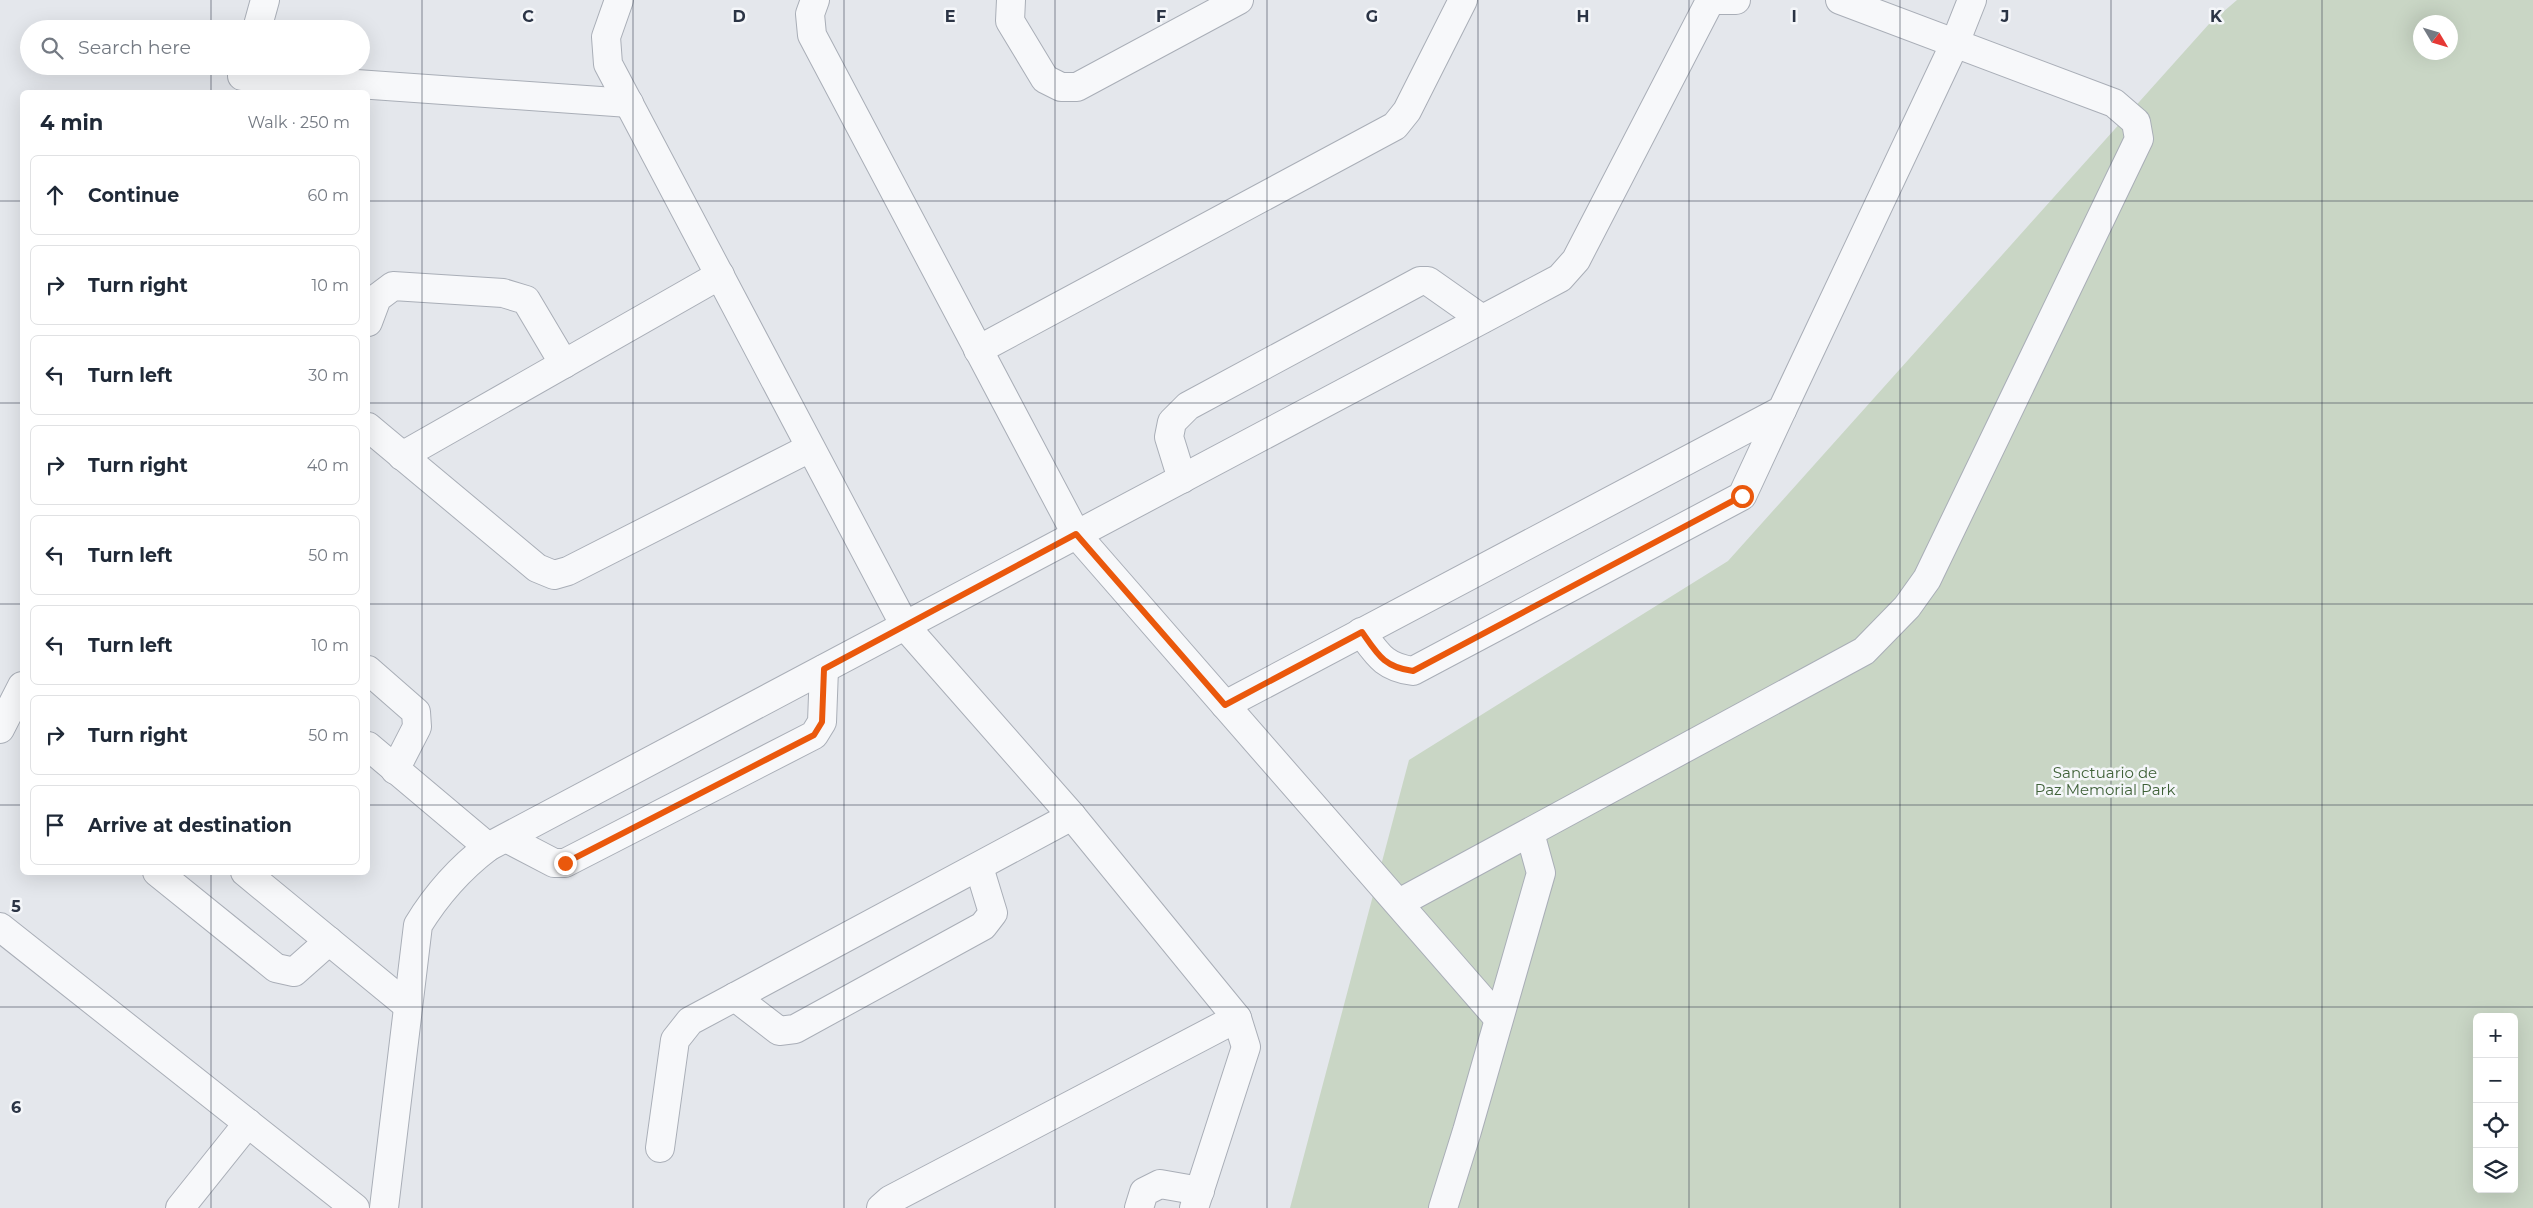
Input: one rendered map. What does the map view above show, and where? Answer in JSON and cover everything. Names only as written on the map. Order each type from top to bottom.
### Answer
[{"type":"street","points":[[259,20],[265,0]]},
{"type":"street","points":[[619,0],[606,37],[608,64],[905,626],[1072,816],[1237,1018],[1246,1047],[1197,1199],[1160,1184],[1144,1192],[1139,1208]]},
{"type":"street","points":[[815,0],[810,14],[812,35],[1076,534],[1498,1018]]},
{"type":"street","points":[[1011,0],[1010,21],[1045,79],[1061,87],[1077,87],[1239,0]]},
{"type":"street","points":[[978,350],[1395,126],[1407,111],[1464,0]]},
{"type":"street","points":[[384,1208],[418,925],[432,902],[462,867],[497,843],[1560,278],[1576,260],[1718,0]]},
{"type":"street","points":[[1399,904],[1864,651],[1907,606],[1927,579],[2139,139],[2136,122],[2114,103],[1840,0]]},
{"type":"street","points":[[1362,632],[1380,659],[1398,669],[1413,671],[1742,496],[1955,43],[1972,0]]},
{"type":"street","points":[[242,78],[629,103]]},
{"type":"street","points":[[402,456],[720,275]]},
{"type":"street","points":[[1182,479],[1168,437],[1172,422],[1188,406],[1420,281],[1428,281],[1482,319]]},
{"type":"street","points":[[370,317],[377,298],[393,286],[503,293],[526,300],[564,364]]},
{"type":"street","points":[[1225,705],[1782,410]]},
{"type":"street","points":[[370,429],[537,568],[554,575],[568,571],[810,448]]},
{"type":"street","points":[[370,748],[395,770],[497,843],[554,863],[565,863],[814,735],[822,722],[824,669]]},
{"type":"street","points":[[370,672],[416,712],[417,727],[395,770]]},
{"type":"street","points":[[0,730],[20,692]]},
{"type":"street","points":[[660,1148],[675,1040],[690,1021],[1072,816]]},
{"type":"street","points":[[1443,1208],[1541,873],[1530,833]]},
{"type":"street","points":[[735,997],[779,1030],[795,1029],[983,926],[994,913],[979,867]]},
{"type":"street","points":[[161,875],[276,968],[294,972],[329,941]]},
{"type":"street","points":[[249,875],[408,1006]]},
{"type":"street","points":[[0,927],[356,1208]]},
{"type":"street","points":[[882,1208],[890,1200],[1237,1018]]},
{"type":"street","points":[[180,1208],[248,1123]]},
{"type":"green space","name":"Sanctuario de Paz Memorial Park","points":[[2237,0],[2533,0],[2533,1208],[1290,1208],[1409,760],[1728,561],[2209,24]]},
{"type":"route","points":[[565,863],[814,735],[822,722],[824,669],[1076,534],[1225,705],[1362,632],[1380,659],[1398,669],[1413,671],[1742,496]]}]
